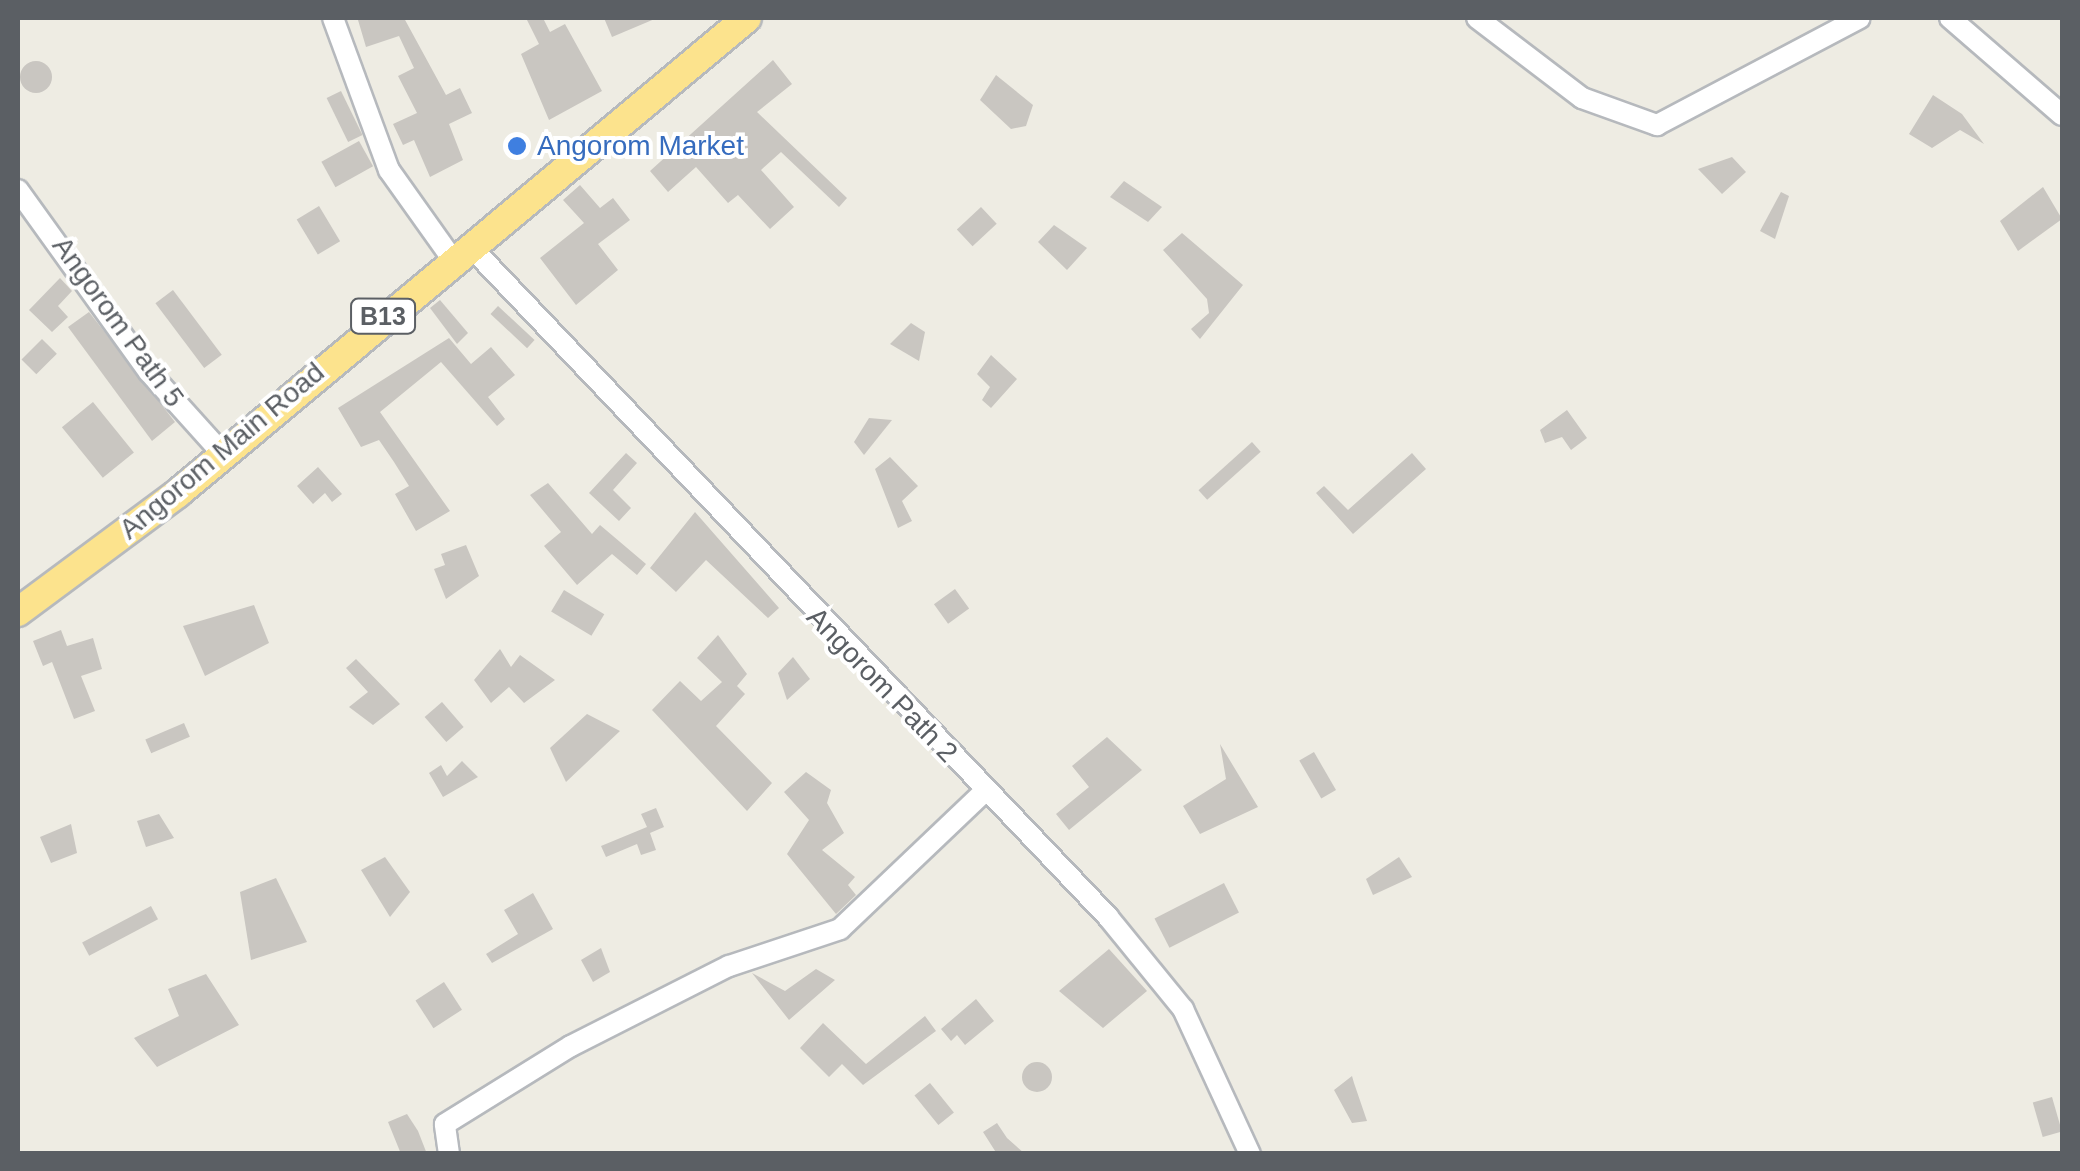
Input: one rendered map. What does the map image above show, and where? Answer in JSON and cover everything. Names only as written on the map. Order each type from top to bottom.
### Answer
[{"type":"highway","name":"Angorom Main Road","points":[[18,612],[221,452],[747,18]]},
{"type":"street","name":"Angorom Path 2","points":[[333,18],[389,170],[462,253],[1108,916],[1183,1008],[1250,1154]]},
{"type":"street","points":[[1477,18],[1582,98],[1658,125],[1860,18]]},
{"type":"street","points":[[1950,18],[2062,115]]},
{"type":"street","name":"Angorom Path 5","points":[[18,190],[149,372],[221,452]]},
{"type":"street","points":[[448,1154],[444,1124],[571,1046],[730,966],[840,929],[985,791]]},
{"type":"building","points":[[404,18],[446,95],[460,88],[472,113],[449,124],[463,160],[430,177],[414,140],[403,145],[393,124],[417,113],[398,76],[414,68],[399,36],[366,47],[358,20]]},
{"type":"building","points":[[526,18],[543,18],[550,32],[565,24],[602,91],[549,120],[521,54],[539,44]]},
{"type":"building","points":[[604,18],[657,18],[612,37]]},
{"type":"building","points":[[773,60],[792,84],[757,112],[847,198],[839,207],[781,152],[761,170],[794,207],[770,229],[738,195],[728,203],[696,167],[668,192],[650,171]]},
{"type":"building","points":[[36,61],[47,66],[52,77],[47,88],[36,93],[25,88],[20,77],[25,66]]},
{"type":"building","points":[[996,75],[1033,105],[1026,126],[1011,129],[980,100]]},
{"type":"building","points":[[341,91],[362,135],[348,142],[327,98]]},
{"type":"building","points":[[1933,95],[1962,114],[1984,144],[1960,130],[1932,148],[1909,134]]},
{"type":"building","points":[[359,141],[373,166],[335,187],[321,162]]},
{"type":"building","points":[[1732,157],[1746,172],[1722,194],[1698,169]]},
{"type":"building","points":[[1124,181],[1162,207],[1148,222],[1110,197]]},
{"type":"building","points":[[580,185],[600,208],[613,198],[630,220],[598,244],[618,270],[576,305],[540,258],[584,223],[563,200]]},
{"type":"building","points":[[2043,187],[2062,219],[2018,251],[2000,221]]},
{"type":"building","points":[[1781,192],[1789,196],[1775,239],[1760,231]]},
{"type":"building","points":[[319,206],[340,241],[318,255],[297,219]]},
{"type":"building","points":[[981,207],[997,224],[973,246],[957,230]]},
{"type":"building","points":[[1054,225],[1087,248],[1067,270],[1038,242]]},
{"type":"building","points":[[1182,233],[1243,285],[1200,339],[1191,329],[1209,313],[1207,299],[1163,250]]},
{"type":"building","points":[[60,278],[72,291],[58,306],[68,317],[52,332],[29,310]]},
{"type":"building","points":[[173,290],[222,355],[204,368],[155,303]]},
{"type":"building","points":[[440,300],[468,333],[457,344],[430,308]]},
{"type":"building","points":[[498,306],[535,340],[527,348],[490,314]]},
{"type":"building","points":[[89,312],[175,422],[152,441],[68,327]]},
{"type":"building","points":[[911,323],[925,332],[919,361],[890,344]]},
{"type":"building","points":[[449,338],[471,364],[491,347],[515,375],[488,397],[505,419],[497,426],[441,362],[380,412],[450,511],[416,531],[395,494],[409,486],[394,462],[379,440],[361,447],[338,408]]},
{"type":"building","points":[[42,339],[57,354],[36,374],[21,360]]},
{"type":"building","points":[[991,355],[1017,379],[991,408],[982,400],[990,387],[977,374]]},
{"type":"building","points":[[93,402],[134,453],[103,478],[62,427]]},
{"type":"building","points":[[1567,410],[1587,438],[1571,450],[1562,437],[1545,443],[1540,430]]},
{"type":"building","points":[[869,418],[892,420],[864,455],[854,442]]},
{"type":"building","points":[[1252,442],[1261,452],[1207,500],[1198,490]]},
{"type":"building","points":[[626,453],[637,463],[613,490],[631,508],[619,521],[589,493]]},
{"type":"building","points":[[1412,453],[1426,469],[1353,534],[1316,493],[1324,486],[1348,510]]},
{"type":"building","points":[[890,457],[918,486],[902,501],[912,521],[898,528],[875,469]]},
{"type":"building","points":[[318,467],[342,494],[332,502],[325,493],[313,504],[297,486]]},
{"type":"building","points":[[548,483],[592,534],[600,525],[646,564],[637,575],[612,554],[577,585],[544,546],[561,532],[530,495]]},
{"type":"building","points":[[695,512],[779,608],[768,618],[706,560],[676,592],[650,568]]},
{"type":"building","points":[[466,545],[479,576],[446,599],[434,569],[445,565],[441,554]]},
{"type":"building","points":[[955,589],[969,608],[948,624],[934,604]]},
{"type":"building","points":[[564,590],[604,614],[591,636],[551,611]]},
{"type":"building","points":[[254,605],[269,643],[205,676],[183,626]]},
{"type":"building","points":[[61,630],[67,646],[93,638],[102,669],[81,676],[95,711],[74,719],[52,662],[43,666],[33,641]]},
{"type":"building","points":[[718,635],[747,674],[737,686],[745,694],[716,726],[772,783],[747,811],[652,710],[680,681],[701,701],[722,682],[697,658]]},
{"type":"building","points":[[500,649],[511,667],[520,655],[555,680],[524,703],[509,687],[491,703],[474,680]]},
{"type":"building","points":[[793,657],[810,679],[787,700],[778,673]]},
{"type":"building","points":[[356,659],[400,704],[373,725],[349,707],[368,692],[346,668]]},
{"type":"building","points":[[442,702],[464,727],[446,742],[425,717]]},
{"type":"building","points":[[587,714],[620,731],[566,782],[550,748]]},
{"type":"building","points":[[184,723],[190,737],[151,753],[145,739]]},
{"type":"building","points":[[1107,737],[1142,770],[1069,830],[1056,814],[1089,787],[1072,766]]},
{"type":"building","points":[[1220,744],[1258,807],[1200,834],[1183,806],[1226,779]]},
{"type":"building","points":[[1314,752],[1336,790],[1321,799],[1299,760]]},
{"type":"building","points":[[462,761],[478,777],[443,797],[429,773],[441,765],[447,776]]},
{"type":"building","points":[[806,772],[831,790],[827,803],[844,833],[822,850],[855,877],[848,885],[856,895],[836,914],[787,854],[809,820],[784,792]]},
{"type":"building","points":[[656,808],[664,827],[650,833],[656,850],[641,855],[637,844],[606,857],[601,846],[647,827],[641,814]]},
{"type":"building","points":[[159,814],[174,838],[146,847],[137,821]]},
{"type":"building","points":[[71,824],[77,853],[51,863],[40,837]]},
{"type":"building","points":[[385,857],[410,892],[390,917],[361,870]]},
{"type":"building","points":[[1399,857],[1412,877],[1373,895],[1366,879]]},
{"type":"building","points":[[276,878],[307,942],[251,960],[240,892]]},
{"type":"building","points":[[1224,883],[1239,912],[1169,948],[1155,918]]},
{"type":"building","points":[[533,893],[553,929],[492,963],[486,954],[518,934],[504,910]]},
{"type":"building","points":[[151,906],[158,919],[89,956],[82,943]]},
{"type":"building","points":[[601,948],[610,972],[593,982],[581,960]]},
{"type":"building","points":[[1109,949],[1147,991],[1103,1028],[1059,991]]},
{"type":"building","points":[[816,969],[835,980],[789,1020],[752,973],[785,991]]},
{"type":"building","points":[[206,974],[239,1025],[157,1067],[134,1038],[179,1016],[168,989]]},
{"type":"building","points":[[444,982],[462,1010],[433,1028],[415,1001]]},
{"type":"building","points":[[976,999],[994,1021],[965,1045],[957,1035],[951,1041],[941,1029]]},
{"type":"building","points":[[925,1016],[936,1031],[863,1085],[842,1064],[829,1077],[800,1048],[823,1023],[866,1064]]},
{"type":"building","points":[[1037,1062],[1048,1066],[1052,1077],[1048,1088],[1037,1092],[1026,1088],[1022,1077],[1026,1066]]},
{"type":"building","points":[[1352,1076],[1367,1121],[1352,1123],[1334,1090]]},
{"type":"building","points":[[930,1083],[954,1113],[938,1125],[914,1096]]},
{"type":"building","points":[[2052,1097],[2062,1132],[2043,1137],[2033,1103]]},
{"type":"building","points":[[407,1114],[427,1154],[401,1154],[388,1122]]},
{"type":"building","points":[[997,1123],[1025,1154],[997,1154],[983,1132]]},
{"type":"place","name":"Angorom Market","points":[[517,146]]}]
